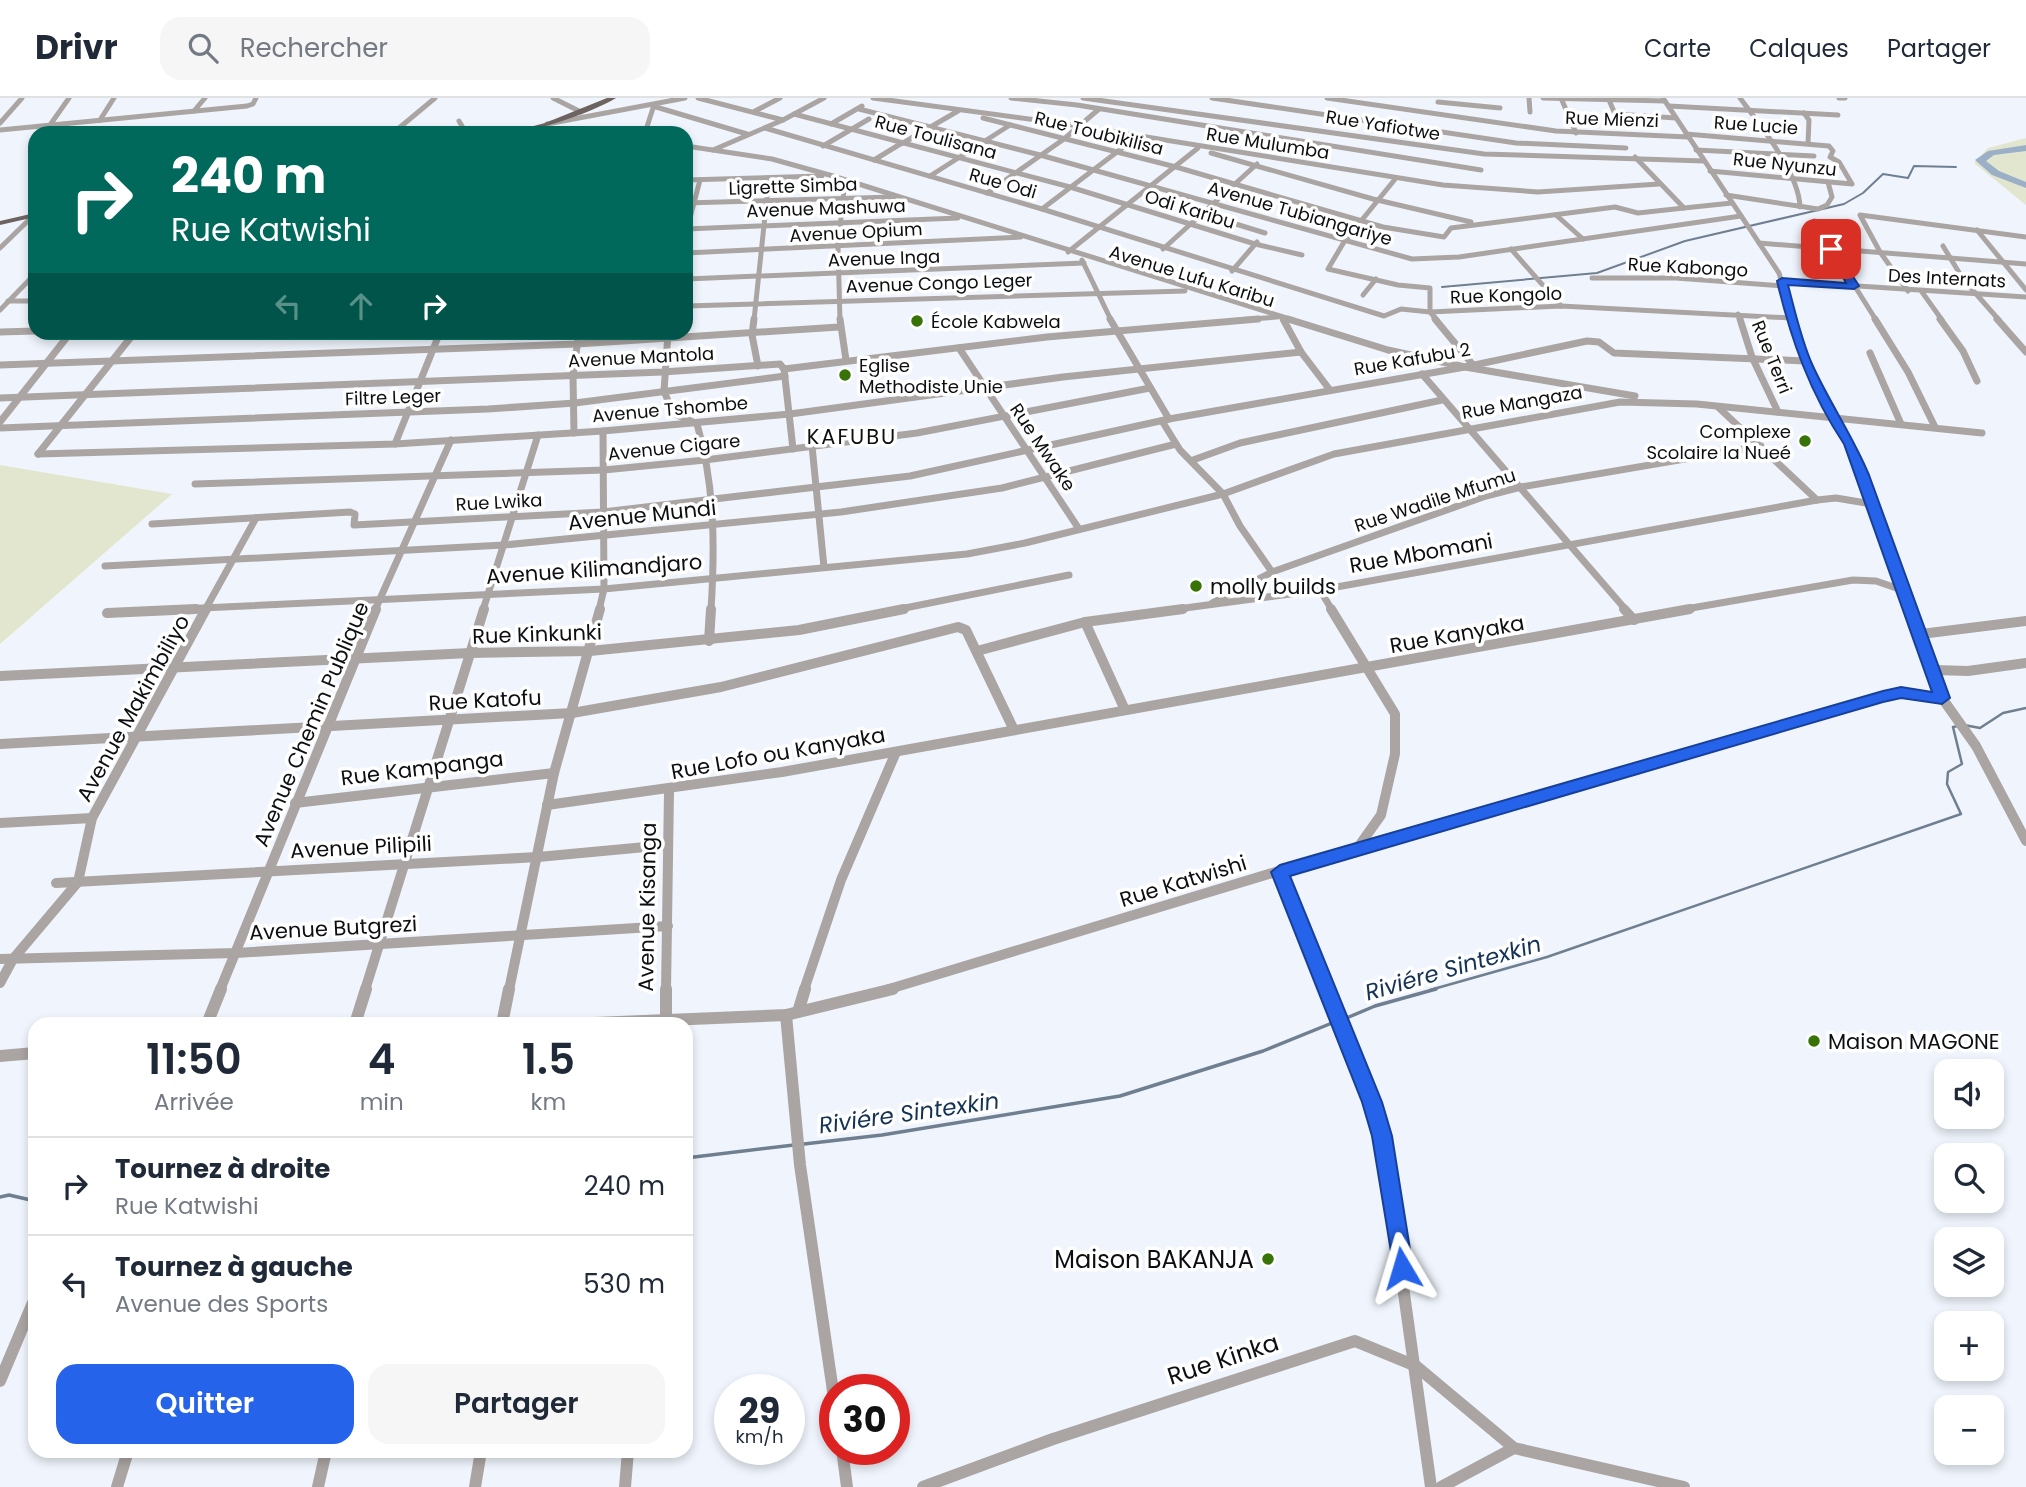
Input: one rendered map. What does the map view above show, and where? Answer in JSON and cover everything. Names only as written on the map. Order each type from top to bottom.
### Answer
[{"type":"main road","points":[[539,126],[613,98]]},
{"type":"main road","points":[[0,223],[28,216]]},
{"type":"street","points":[[0,123],[22,98]]},
{"type":"street","points":[[50,125],[69,98]]},
{"type":"street","points":[[100,120],[114,98]]},
{"type":"street","points":[[194,111],[198,102],[205,98]]},
{"type":"street","points":[[40,126],[251,105],[256,98]]},
{"type":"street","points":[[401,126],[435,98]]},
{"type":"street","points":[[553,98],[581,112]]},
{"type":"street","points":[[547,124],[654,106],[685,98]]},
{"type":"street","points":[[698,98],[783,120]]},
{"type":"street","points":[[755,111],[780,98]]},
{"type":"street","points":[[713,150],[783,120],[824,98]]},
{"type":"street","points":[[831,124],[873,98]]},
{"type":"street","name":"Rue Mulumba","points":[[873,98],[1081,126],[1443,186],[1527,192],[1659,184]]},
{"type":"street","points":[[1011,98],[1099,109],[1223,131],[1480,170]]},
{"type":"street","name":"Rue Yafiotwe","points":[[1084,98],[1499,155],[1704,161]]},
{"type":"street","points":[[1212,98],[1240,99],[1537,145],[1626,148]]},
{"type":"street","points":[[1271,122],[1283,98]]},
{"type":"street","name":"Rue Mienzi","points":[[1327,98],[1576,133],[1687,136]]},
{"type":"street","points":[[1399,110],[1401,98]]},
{"type":"street","points":[[1497,98],[1500,108],[1499,123]]},
{"type":"street","points":[[1529,98],[1530,112]]},
{"type":"street","points":[[1543,98],[1621,99],[1838,115]]},
{"type":"street","points":[[1561,98],[1576,133]]},
{"type":"street","points":[[1741,98],[1792,178],[1802,199],[1800,207]]},
{"type":"street","points":[[1839,98],[1845,98]]},
{"type":"street","points":[[1223,131],[1240,99]]},
{"type":"street","points":[[1436,114],[1438,100],[1500,108]]},
{"type":"street","points":[[1609,100],[1615,114],[1676,118]]},
{"type":"street","points":[[1666,102],[1783,284],[1805,361],[1832,416],[1850,444],[1935,670],[1942,698],[1950,715],[1980,752],[1997,790],[2026,841]]},
{"type":"street","points":[[647,126],[654,106]]},
{"type":"street","points":[[654,106],[747,134]]},
{"type":"street","name":"Avenue Tubiangariye","points":[[859,109],[1040,155],[1344,242],[1418,260],[1741,216]]},
{"type":"street","points":[[986,193],[1065,139],[1099,109]]},
{"type":"street","points":[[874,160],[957,110]]},
{"type":"street","name":"Rue Toubikilisa","points":[[957,110],[1116,154],[1235,183],[1362,221],[1439,238],[1446,236],[1451,228],[1481,224]]},
{"type":"street","points":[[1804,113],[1810,120],[1808,143]]},
{"type":"street","name":"Rue Toulisana","points":[[794,114],[1070,187]]},
{"type":"street","points":[[1436,148],[1446,116]]},
{"type":"street","points":[[823,146],[869,119]]},
{"type":"street","points":[[459,121],[462,126]]},
{"type":"street","points":[[930,176],[1010,125]]},
{"type":"street","points":[[0,130],[28,127]]},
{"type":"street","name":"Rue Odi","points":[[765,128],[1042,209],[1232,271]]},
{"type":"street","points":[[1614,134],[1684,208]]},
{"type":"street","points":[[1042,209],[1138,136]]},
{"type":"street","name":"Rue Lucie","points":[[1687,136],[1766,139],[1831,147],[1830,157],[1838,161],[1851,180]]},
{"type":"street","points":[[1182,144],[1379,201],[1481,224],[1615,207],[1638,213],[1732,203]]},
{"type":"street","name":"Avenue Lufu Karibu","points":[[693,147],[772,159],[833,176],[1027,236],[1082,260],[1388,350],[1616,394],[1697,404]]},
{"type":"street","points":[[1068,252],[1198,148]]},
{"type":"street","points":[[1696,150],[1814,156]]},
{"type":"street","points":[[1163,249],[1189,222],[1265,156]]},
{"type":"street","name":"Rue Nyunzu","points":[[1710,171],[1852,185],[1851,180]]},
{"type":"street","points":[[693,180],[833,176]]},
{"type":"street","points":[[758,366],[752,335],[769,178]]},
{"type":"street","points":[[1396,178],[1344,242],[1328,269],[1429,287],[1430,312],[1469,366]]},
{"type":"street","points":[[693,209],[700,180]]},
{"type":"street","points":[[845,180],[840,222],[838,301],[839,327],[846,360]]},
{"type":"street","points":[[1726,195],[1800,207],[1824,208],[1832,197],[1828,182]]},
{"type":"street","name":"Odi Karibu","points":[[1070,187],[1255,244],[1302,255]]},
{"type":"street","name":"Ligrette Simba","points":[[695,203],[901,197]]},
{"type":"street","points":[[1200,213],[1265,233]]},
{"type":"street","points":[[1556,215],[1583,239]]},
{"type":"street","points":[[1908,291],[1880,252],[1860,215],[2026,237]]},
{"type":"street","name":"Avenue Mashuwa","points":[[693,229],[765,224],[967,218]]},
{"type":"street","points":[[0,248],[28,221]]},
{"type":"street","points":[[1814,221],[1908,372],[1935,427]]},
{"type":"street","points":[[1232,271],[1275,222]]},
{"type":"street","points":[[1978,230],[2026,290]]},
{"type":"street","name":"Avenue Opium","points":[[693,253],[1027,236]]},
{"type":"street","points":[[1759,243],[2026,264]]},
{"type":"street","points":[[1943,246],[1948,258],[1976,295],[2026,352]]},
{"type":"street","points":[[1511,249],[1561,306]]},
{"type":"street","points":[[1082,260],[1115,331],[1142,369],[1176,444],[1223,494],[1240,526],[1272,572]]},
{"type":"street","name":"Avenue Inga","points":[[693,279],[839,274],[1082,260]]},
{"type":"street","name":"Rue Kongolo","points":[[1232,271],[1384,316],[1401,309],[1430,312],[1561,306],[1791,318]]},
{"type":"street","name":"Rue Kabongo","points":[[1592,278],[1676,278],[1783,284]]},
{"type":"street","points":[[1363,295],[1376,279]]},
{"type":"street","points":[[0,310],[28,281]]},
{"type":"street","name":"Des Internats","points":[[1783,284],[2026,297]]},
{"type":"street","name":"Avenue Congo Leger","points":[[693,306],[943,296],[1193,291]]},
{"type":"street","points":[[1922,292],[1963,351],[1977,382]]},
{"type":"street","points":[[0,302],[28,301]]},
{"type":"street","name":"Rue Terri","points":[[1738,314],[1752,357],[1778,412]]},
{"type":"street","points":[[1280,318],[1301,352],[1330,390]]},
{"type":"street","name":"Avenue Mantola","points":[[0,398],[420,383],[781,364],[784,372],[846,360],[1115,331],[1280,318]]},
{"type":"street","points":[[693,335],[752,335],[839,327]]},
{"type":"street","points":[[0,332],[28,331]]},
{"type":"street","points":[[0,422],[50,363],[54,351],[64,340]]},
{"type":"street","points":[[61,426],[129,340]]},
{"type":"street","points":[[395,444],[436,340]]},
{"type":"street","points":[[574,433],[573,376],[578,340]]},
{"type":"street","points":[[0,365],[577,344],[617,340]]},
{"type":"street","points":[[667,340],[663,372],[664,391],[673,413],[698,424],[705,460],[711,475],[715,526],[709,641]]},
{"type":"street","name":"Rue Kafubu 2","points":[[1025,452],[1165,420],[1469,366],[1591,340],[1614,353],[1805,361]]},
{"type":"street","name":"Rue Mwake","points":[[959,348],[1025,452],[1079,529]]},
{"type":"street","name":"Avenue Tshombe","points":[[61,426],[38,454],[395,444],[698,424],[1301,352]]},
{"type":"street","points":[[1870,353],[1901,424]]},
{"type":"street","points":[[784,372],[793,449]]},
{"type":"street","name":"Filtre Leger","points":[[0,428],[408,413],[575,403],[784,372]]},
{"type":"street","points":[[1422,374],[1442,400],[1472,427],[1499,463],[1572,544],[1634,620]]},
{"type":"street","name":"Avenue Cigare","points":[[195,484],[526,474],[705,460],[917,433],[1150,388]]},
{"type":"street","points":[[1193,460],[1240,443],[1442,400]]},
{"type":"street","name":"Rue Mangaza","points":[[1079,529],[1223,494],[1319,457],[1472,427],[1630,401],[1832,416],[1982,433]]},
{"type":"street","points":[[1718,407],[1817,500]]},
{"type":"street","points":[[503,1017],[554,773],[590,651],[604,589],[603,431]]},
{"type":"street","points":[[357,1017],[427,786],[515,517],[538,435]]},
{"type":"street","name":"Avenue Chemin Publique","points":[[211,1017],[325,726],[417,523],[451,440]]},
{"type":"street","name":"Avenue Mundi","points":[[105,566],[504,545],[715,526],[926,501],[1045,477],[1176,444]]},
{"type":"street","points":[[812,446],[824,567]]},
{"type":"street","name":"Rue Wadile Mfumu","points":[[1212,604],[1227,593],[1272,572],[1486,496],[1521,487],[1761,446]]},
{"type":"street","name":"Rue Lwika","points":[[152,524],[350,512],[355,514],[354,525],[603,512],[910,476],[1025,452]]},
{"type":"street","name":"Rue Mbomani","points":[[977,651],[1085,622],[1320,590],[1817,500],[1836,498],[1872,504]]},
{"type":"street","name":"Avenue Makimbiliyo","points":[[0,983],[13,959],[78,882],[92,817],[256,518]]},
{"type":"street","name":"Avenue Kilimandjaro","points":[[107,613],[604,589],[967,554],[1079,529]]},
{"type":"street","name":"Rue Kinkunki","points":[[0,676],[470,653],[590,651],[709,641],[799,630],[1069,575]]},
{"type":"street","name":"Rue Kanyaka","points":[[1013,728],[1862,579],[1905,591]]},
{"type":"street","points":[[1320,590],[1393,706],[1395,754],[1381,815],[1358,847]]},
{"type":"street","points":[[1921,634],[2026,621]]},
{"type":"street","points":[[1085,622],[1125,710]]},
{"type":"street","name":"Rue Katofu","points":[[0,744],[572,713],[721,687],[806,663],[963,627],[977,651]]},
{"type":"street","points":[[977,651],[1013,728]]},
{"type":"street","points":[[1935,670],[1968,671],[2026,663]]},
{"type":"street","name":"Rue Katwishi","points":[[693,1019],[792,1013],[916,983],[1358,847],[1883,696],[1901,692],[1942,698]]},
{"type":"street","name":"Rue Lofo ou Kanyaka","points":[[547,805],[669,791],[895,752],[1013,728]]},
{"type":"street","points":[[830,1374],[800,1165],[792,1013],[861,823],[895,752]]},
{"type":"street","name":"Rue Kampanga","points":[[295,803],[554,773]]},
{"type":"street","name":"Avenue Kisanga","points":[[666,1017],[669,791]]},
{"type":"street","points":[[0,823],[92,817]]},
{"type":"street","name":"Avenue Pilipili","points":[[56,883],[538,857],[667,845]]},
{"type":"street","points":[[1280,872],[1360,1068],[1382,1136],[1431,1487]]},
{"type":"street","name":"Avenue Butgrezi","points":[[0,959],[236,953],[668,926]]},
{"type":"street","points":[[0,1056],[28,1054]]},
{"type":"street","points":[[0,1381],[5,1355],[28,1311]]},
{"type":"street","name":"Rue Kinka","points":[[923,1487],[1053,1439],[1342,1343],[1356,1341],[1416,1366],[1514,1448]]},
{"type":"street","points":[[1441,1487],[1514,1448],[1684,1487]]},
{"type":"street","points":[[117,1487],[126,1458]]},
{"type":"street","points":[[318,1487],[324,1458]]},
{"type":"street","points":[[475,1487],[480,1458]]},
{"type":"street","points":[[625,1487],[627,1458]]},
{"type":"street","points":[[844,1465],[847,1487]]},
{"type":"green space","points":[[2026,138],[2026,205],[1974,163],[1988,148]]},
{"type":"green space","points":[[0,465],[172,494],[0,644]]},
{"type":"waterway","name":"KAFUBU","points":[[2026,148],[1991,153],[1980,160],[1995,173],[2026,185]]},
{"type":"waterway","points":[[1442,287],[1597,273],[1685,241],[1844,204],[1863,193],[1883,174],[1908,178],[1914,166],[1956,167]]},
{"type":"waterway","name":"Riviére Sintexkin","points":[[1964,725],[1980,728],[2003,713],[2026,708]]},
{"type":"waterway","name":"Riviére Sintexkin","points":[[1430,990],[1547,957],[1961,814],[1947,784],[1948,772],[1962,764],[1953,727],[1958,726]]},
{"type":"waterway","name":"Riviére Sintexkin","points":[[1344,1019],[1375,1006],[1436,989]]},
{"type":"waterway","name":"Riviére Sintexkin","points":[[804,1144],[882,1135],[1120,1096],[1263,1051],[1337,1021]]},
{"type":"waterway","name":"Riviére Sintexkin","points":[[693,1157],[794,1145]]},
{"type":"waterway","name":"Riviére Sintexkin","points":[[0,1197],[9,1195],[28,1199]]},
{"type":"place","name":"École Kabwela","points":[[917,321]]},
{"type":"place","name":"Eglise Methodiste Unie","points":[[845,375]]},
{"type":"place","name":"Complexe Scolaire la Nueé","points":[[1805,441]]},
{"type":"place","name":"molly builds","points":[[1196,586]]},
{"type":"place","name":"Maison MAGONE","points":[[1814,1041]]},
{"type":"place","name":"Maison BAKANJA","points":[[1268,1259]]},
{"type":"district","name":"KAFUBU","points":[[852,436]]},
{"type":"route","points":[[1402,1268],[1382,1136],[1372,1102],[1280,872],[1358,847],[1883,696],[1901,692],[1942,698],[1935,670],[1863,475],[1850,444],[1832,416],[1805,361],[1791,318],[1782,281],[1854,286],[1831,249]]}]
